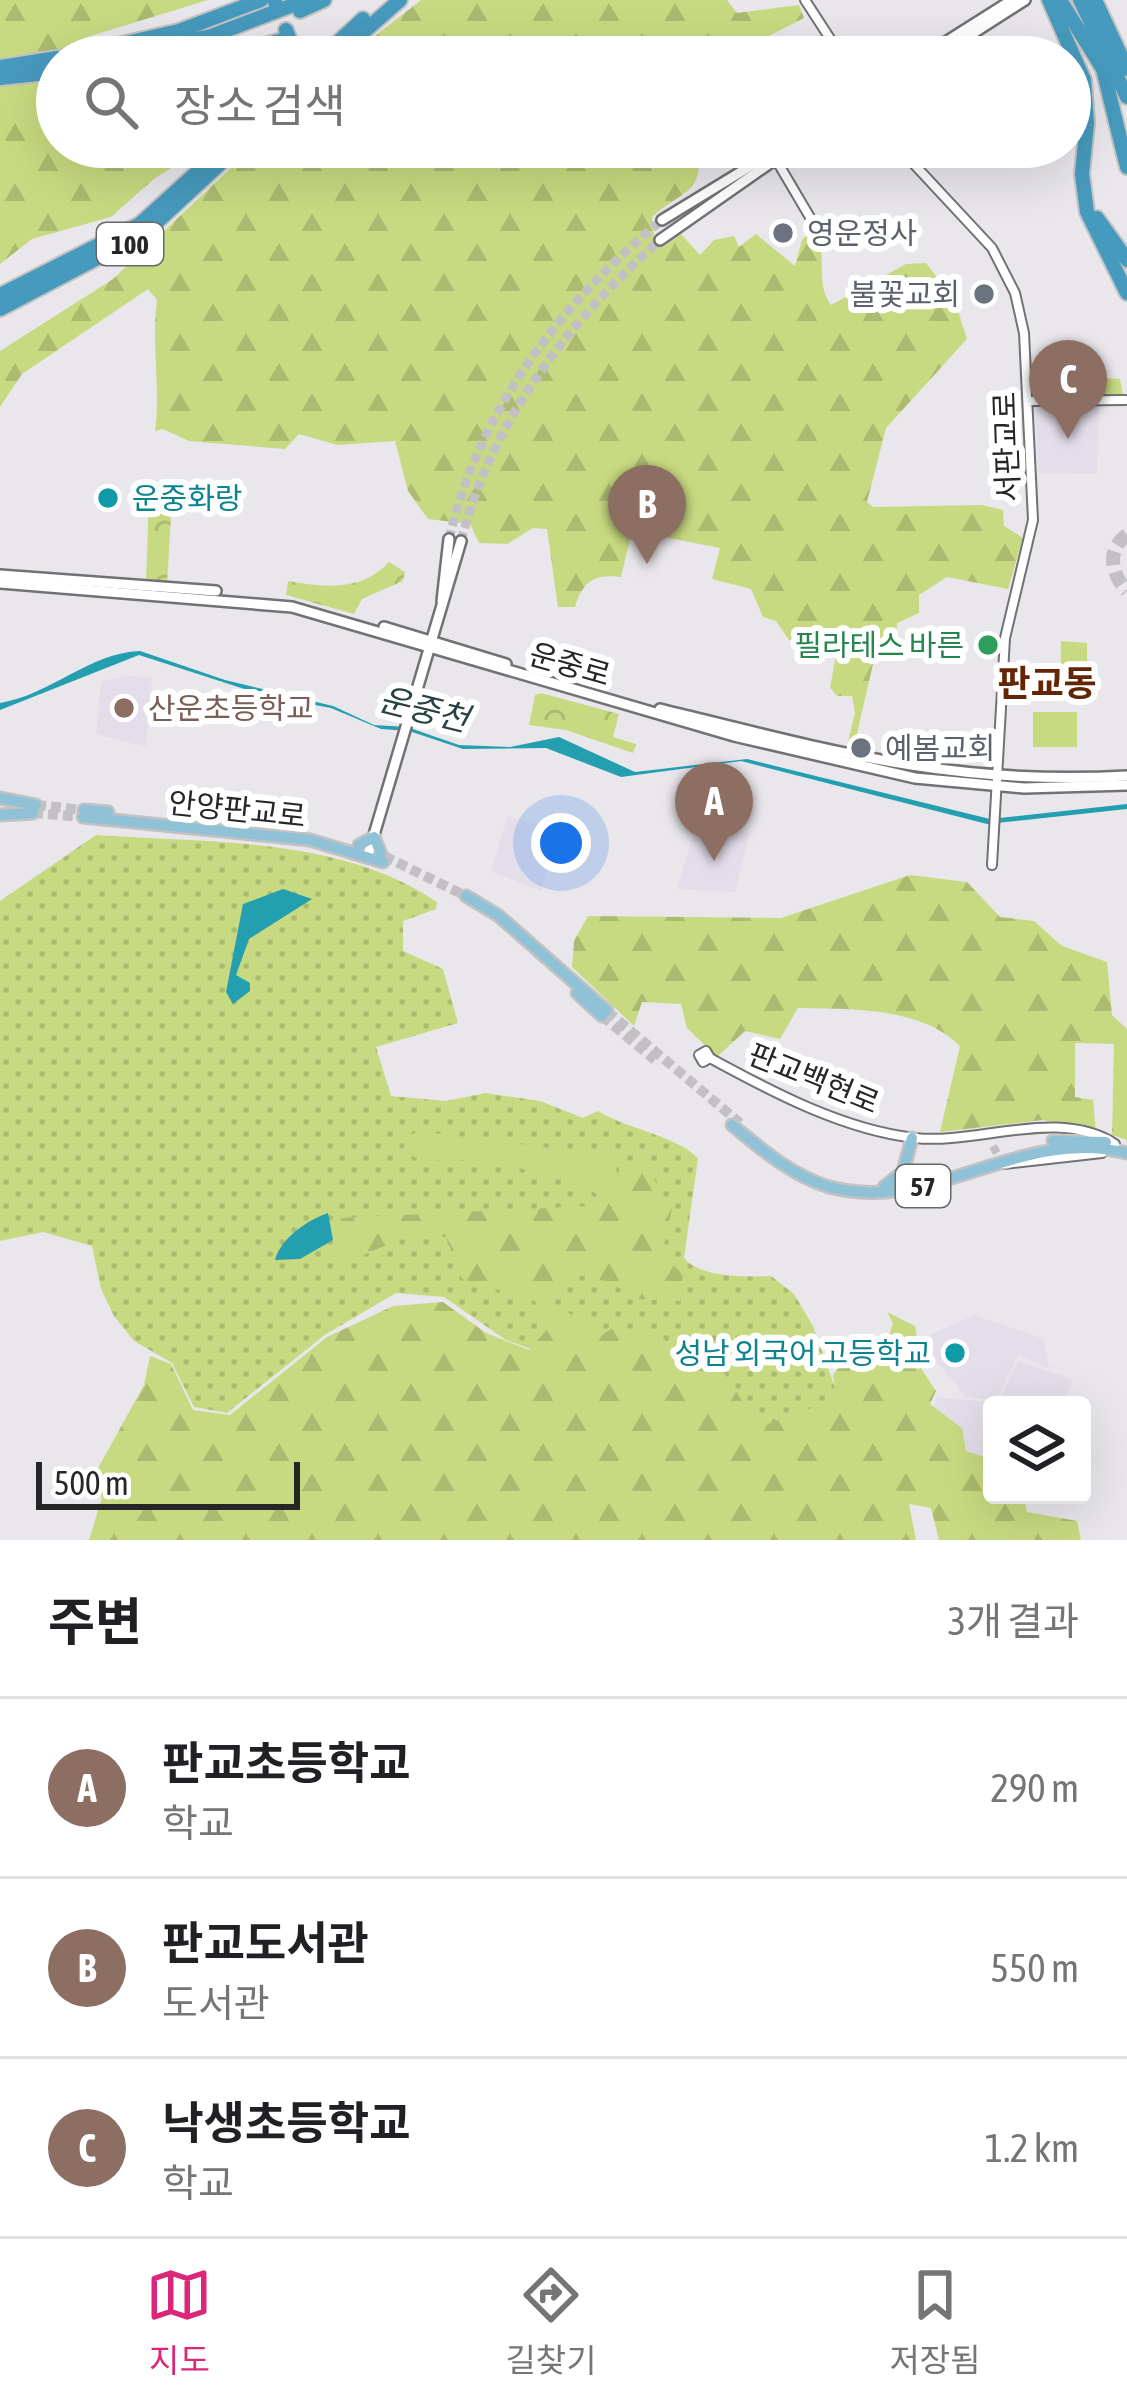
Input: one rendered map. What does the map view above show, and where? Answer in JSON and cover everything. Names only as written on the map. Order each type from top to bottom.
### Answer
[{"type":"highway","points":[[158,36],[261,0]]},
{"type":"highway","points":[[211,36],[306,0]]},
{"type":"highway","points":[[233,36],[324,0]]},
{"type":"highway","points":[[346,36],[386,0]]},
{"type":"highway","points":[[359,36],[400,0]]},
{"type":"highway","points":[[1049,0],[1065,36]]},
{"type":"highway","points":[[1060,0],[1082,36]]},
{"type":"highway","points":[[1087,0],[1125,63]]},
{"type":"highway","points":[[1087,0],[1127,98]]},
{"type":"highway","points":[[281,36],[287,34]]},
{"type":"highway","points":[[1091,50],[1103,69],[1127,167]]},
{"type":"highway","points":[[0,67],[36,62]]},
{"type":"highway","points":[[0,78],[36,74]]},
{"type":"highway","name":"100","points":[[0,295],[140,224],[202,168]]},
{"type":"highway","name":"100","points":[[0,309],[145,233],[215,168]]},
{"type":"highway","points":[[1082,168],[1093,230],[1127,292]]},
{"type":"highway","points":[[1082,174],[1099,222],[1123,256]]},
{"type":"main road","points":[[958,36],[1019,1]]},
{"type":"main road","points":[[967,36],[1019,1]]},
{"type":"main road","points":[[662,220],[750,168]]},
{"type":"main road","points":[[660,240],[756,168]]},
{"type":"main road","points":[[374,851],[442,607],[455,540]]},
{"type":"main road","name":"운중로","points":[[0,579],[268,602],[856,766],[997,787],[1127,780]]},
{"type":"main road","points":[[424,669],[414,641],[438,622]]},
{"type":"main road","points":[[424,669],[453,652],[443,642],[438,622]]},
{"type":"main road","points":[[0,807],[34,809]]},
{"type":"main road","name":"안양판교로","points":[[225,824],[84,814],[374,851]]},
{"type":"main road","name":"안양판교로","points":[[289,830],[374,851]]},
{"type":"main road","points":[[464,898],[499,916],[605,1014]]},
{"type":"main road","name":"57","points":[[736,1124],[810,1173],[850,1186],[918,1182],[1022,1147],[1062,1140],[1122,1148],[1062,1147],[1024,1153],[919,1187],[870,1193],[808,1178],[736,1124]]},
{"type":"main road","points":[[884,1187],[903,1172],[912,1138]]},
{"type":"street","points":[[805,0],[828,36]]},
{"type":"street","points":[[784,168],[811,219]]},
{"type":"street","name":"서판교로","points":[[918,168],[984,237],[1004,267],[1022,322],[1033,520],[1005,638],[992,865]]},
{"type":"street","points":[[1028,401],[1125,400]]},
{"type":"street","name":"판교백현로","points":[[710,1058],[790,1099],[863,1127],[912,1138],[994,1141],[1061,1129],[1122,1148]]},
{"type":"street","points":[[1003,1164],[1122,1148]]},
{"type":"shaded area","points":[[1099,404],[1097,474],[1039,473],[1035,407]]},
{"type":"shaded area","name":"산운초등학교","points":[[126,676],[152,678],[146,747],[96,734],[101,682]]},
{"type":"shaded area","points":[[508,816],[559,831],[541,891],[491,871]]},
{"type":"shaded area","points":[[697,822],[750,833],[735,892],[677,889]]},
{"type":"shaded area","points":[[974,1315],[1043,1339],[1049,1368],[1018,1355],[998,1396],[966,1397],[927,1350],[928,1336]]},
{"type":"shaded area","points":[[1018,1361],[1073,1380],[1065,1396],[1001,1396]]},
{"type":"shaded area","points":[[937,1397],[983,1402],[983,1458],[968,1451],[933,1412]]},
{"type":"green space","points":[[0,0],[208,0],[91,36],[36,36],[36,168],[171,168],[111,217],[32,239],[0,264]]},
{"type":"green space","points":[[421,0],[727,0],[737,13],[799,5],[804,18],[769,36],[375,36]]},
{"type":"green space","points":[[231,168],[699,168],[689,190],[652,217],[654,236],[663,247],[681,234],[700,255],[714,240],[734,236],[739,247],[756,234],[795,266],[802,240],[814,227],[821,246],[823,286],[831,305],[906,264],[926,263],[954,299],[967,339],[886,428],[867,502],[873,507],[982,505],[1003,510],[1004,526],[1023,538],[1008,589],[947,577],[919,595],[919,613],[897,623],[896,637],[876,651],[853,751],[846,750],[855,713],[852,696],[837,696],[830,688],[837,649],[789,640],[776,621],[763,617],[751,589],[712,579],[720,548],[632,531],[621,577],[597,578],[586,585],[575,607],[558,607],[547,529],[533,528],[507,544],[479,543],[470,524],[428,519],[408,491],[395,441],[337,445],[299,434],[285,449],[189,441],[163,429],[155,431],[157,300],[148,289],[22,374],[0,407],[0,351],[113,279]]},
{"type":"green space","points":[[1028,374],[1120,379],[1123,395],[1029,398]]},
{"type":"green space","points":[[149,497],[172,499],[167,585],[146,582]]},
{"type":"green space","points":[[389,562],[405,572],[403,581],[362,599],[354,614],[286,595],[288,581],[355,583]]},
{"type":"green space","points":[[1061,641],[1087,643],[1087,699],[1060,700]]},
{"type":"green space","points":[[535,695],[619,714],[613,737],[636,744],[633,753],[566,730],[529,725]]},
{"type":"green space","points":[[1033,712],[1077,712],[1077,747],[1033,747]]},
{"type":"green space","points":[[96,835],[228,842],[316,854],[399,880],[437,902],[436,909],[403,921],[403,951],[443,969],[458,1023],[376,1047],[391,1096],[446,1101],[485,1093],[540,1101],[583,1118],[598,1111],[687,1150],[698,1158],[684,1258],[712,1273],[771,1276],[794,1294],[813,1326],[840,1402],[779,1440],[506,1340],[444,1297],[396,1293],[326,1334],[227,1413],[194,1407],[172,1363],[134,1341],[114,1316],[101,1289],[92,1246],[43,1232],[0,1241],[0,901]]},
{"type":"green space","points":[[910,875],[967,882],[1000,917],[1034,921],[1062,946],[1107,962],[1112,1015],[1127,1029],[1127,1140],[1112,1135],[1114,1044],[1075,1043],[1075,1097],[1093,1100],[1096,1134],[1043,1120],[940,1132],[960,1046],[926,1024],[885,1013],[798,1008],[780,1039],[745,1031],[717,1057],[687,1028],[681,1004],[642,1002],[634,1026],[572,967],[574,941],[588,916],[781,918]]},
{"type":"green space","points":[[418,1131],[607,1155],[616,1163],[617,1182],[608,1193],[598,1195],[571,1182],[517,1168],[419,1158],[403,1150],[407,1138]]},
{"type":"green space","points":[[620,1159],[644,1163],[672,1209],[662,1254],[683,1275],[680,1301],[636,1299],[612,1283],[564,1271],[554,1303],[602,1335],[617,1325],[686,1346],[722,1370],[754,1419],[768,1424],[836,1399],[833,1375],[845,1360],[890,1333],[893,1323],[887,1312],[915,1326],[922,1370],[936,1391],[930,1404],[962,1428],[966,1451],[983,1456],[983,1504],[1025,1504],[1027,1512],[1077,1521],[1081,1540],[939,1540],[931,1508],[909,1504],[916,1540],[89,1540],[102,1497],[86,1490],[144,1385],[150,1356],[171,1364],[193,1410],[230,1415],[327,1337],[393,1306],[443,1302],[486,1333],[529,1350],[549,1327],[535,1301],[462,1279],[446,1237],[406,1237],[344,1263],[333,1250],[341,1218],[590,1206],[617,1191]]},
{"type":"water","points":[[140,651],[225,680],[333,706],[374,725],[407,727],[459,745],[510,747],[559,737],[635,772],[747,759],[990,819],[1127,804],[1127,809],[987,824],[741,761],[621,777],[546,748],[463,749],[409,731],[381,729],[331,708],[266,696],[139,655],[0,710],[0,703],[36,692],[104,659]]},
{"type":"water","points":[[283,889],[312,899],[249,939],[236,975],[250,983],[250,991],[233,1004],[226,992],[243,904]]},
{"type":"water","points":[[328,1213],[333,1240],[300,1259],[275,1260],[296,1231]]},
{"type":"tunnel","points":[[449,539],[481,446],[529,362],[590,287],[662,220]]},
{"type":"tunnel","points":[[461,541],[492,454],[538,376],[594,305],[660,240]]},
{"type":"tunnel","points":[[1127,535],[1116,548],[1113,562],[1127,591]]},
{"type":"tunnel","points":[[36,805],[84,810]]},
{"type":"tunnel","points":[[33,813],[83,817]]},
{"type":"tunnel","points":[[225,824],[289,830]]},
{"type":"tunnel","points":[[384,856],[466,896]]},
{"type":"tunnel","points":[[607,1011],[740,1123]]},
{"type":"tunnel","points":[[602,1016],[655,1060]]},
{"type":"tunnel","points":[[993,1146],[1003,1164]]},
{"type":"place","name":"영운정사","points":[[783,233]]},
{"type":"place","name":"불꽃교회","points":[[984,294]]},
{"type":"place","name":"낙생초등학교","points":[[1068,439]]},
{"type":"place","name":"운중화랑","points":[[108,498]]},
{"type":"place","name":"판교도서관","points":[[647,564]]},
{"type":"place","name":"필라테스 바른","points":[[988,645]]},
{"type":"place","name":"산운초등학교","points":[[124,708]]},
{"type":"place","name":"예봄교회","points":[[861,748]]},
{"type":"place","name":"판교초등학교","points":[[714,861]]},
{"type":"place","name":"성남 외국어 고등학교","points":[[955,1353]]},
{"type":"district","name":"판교동","points":[[1047,683]]},
{"type":"water label","name":"운중천","points":[[424,709]]}]
